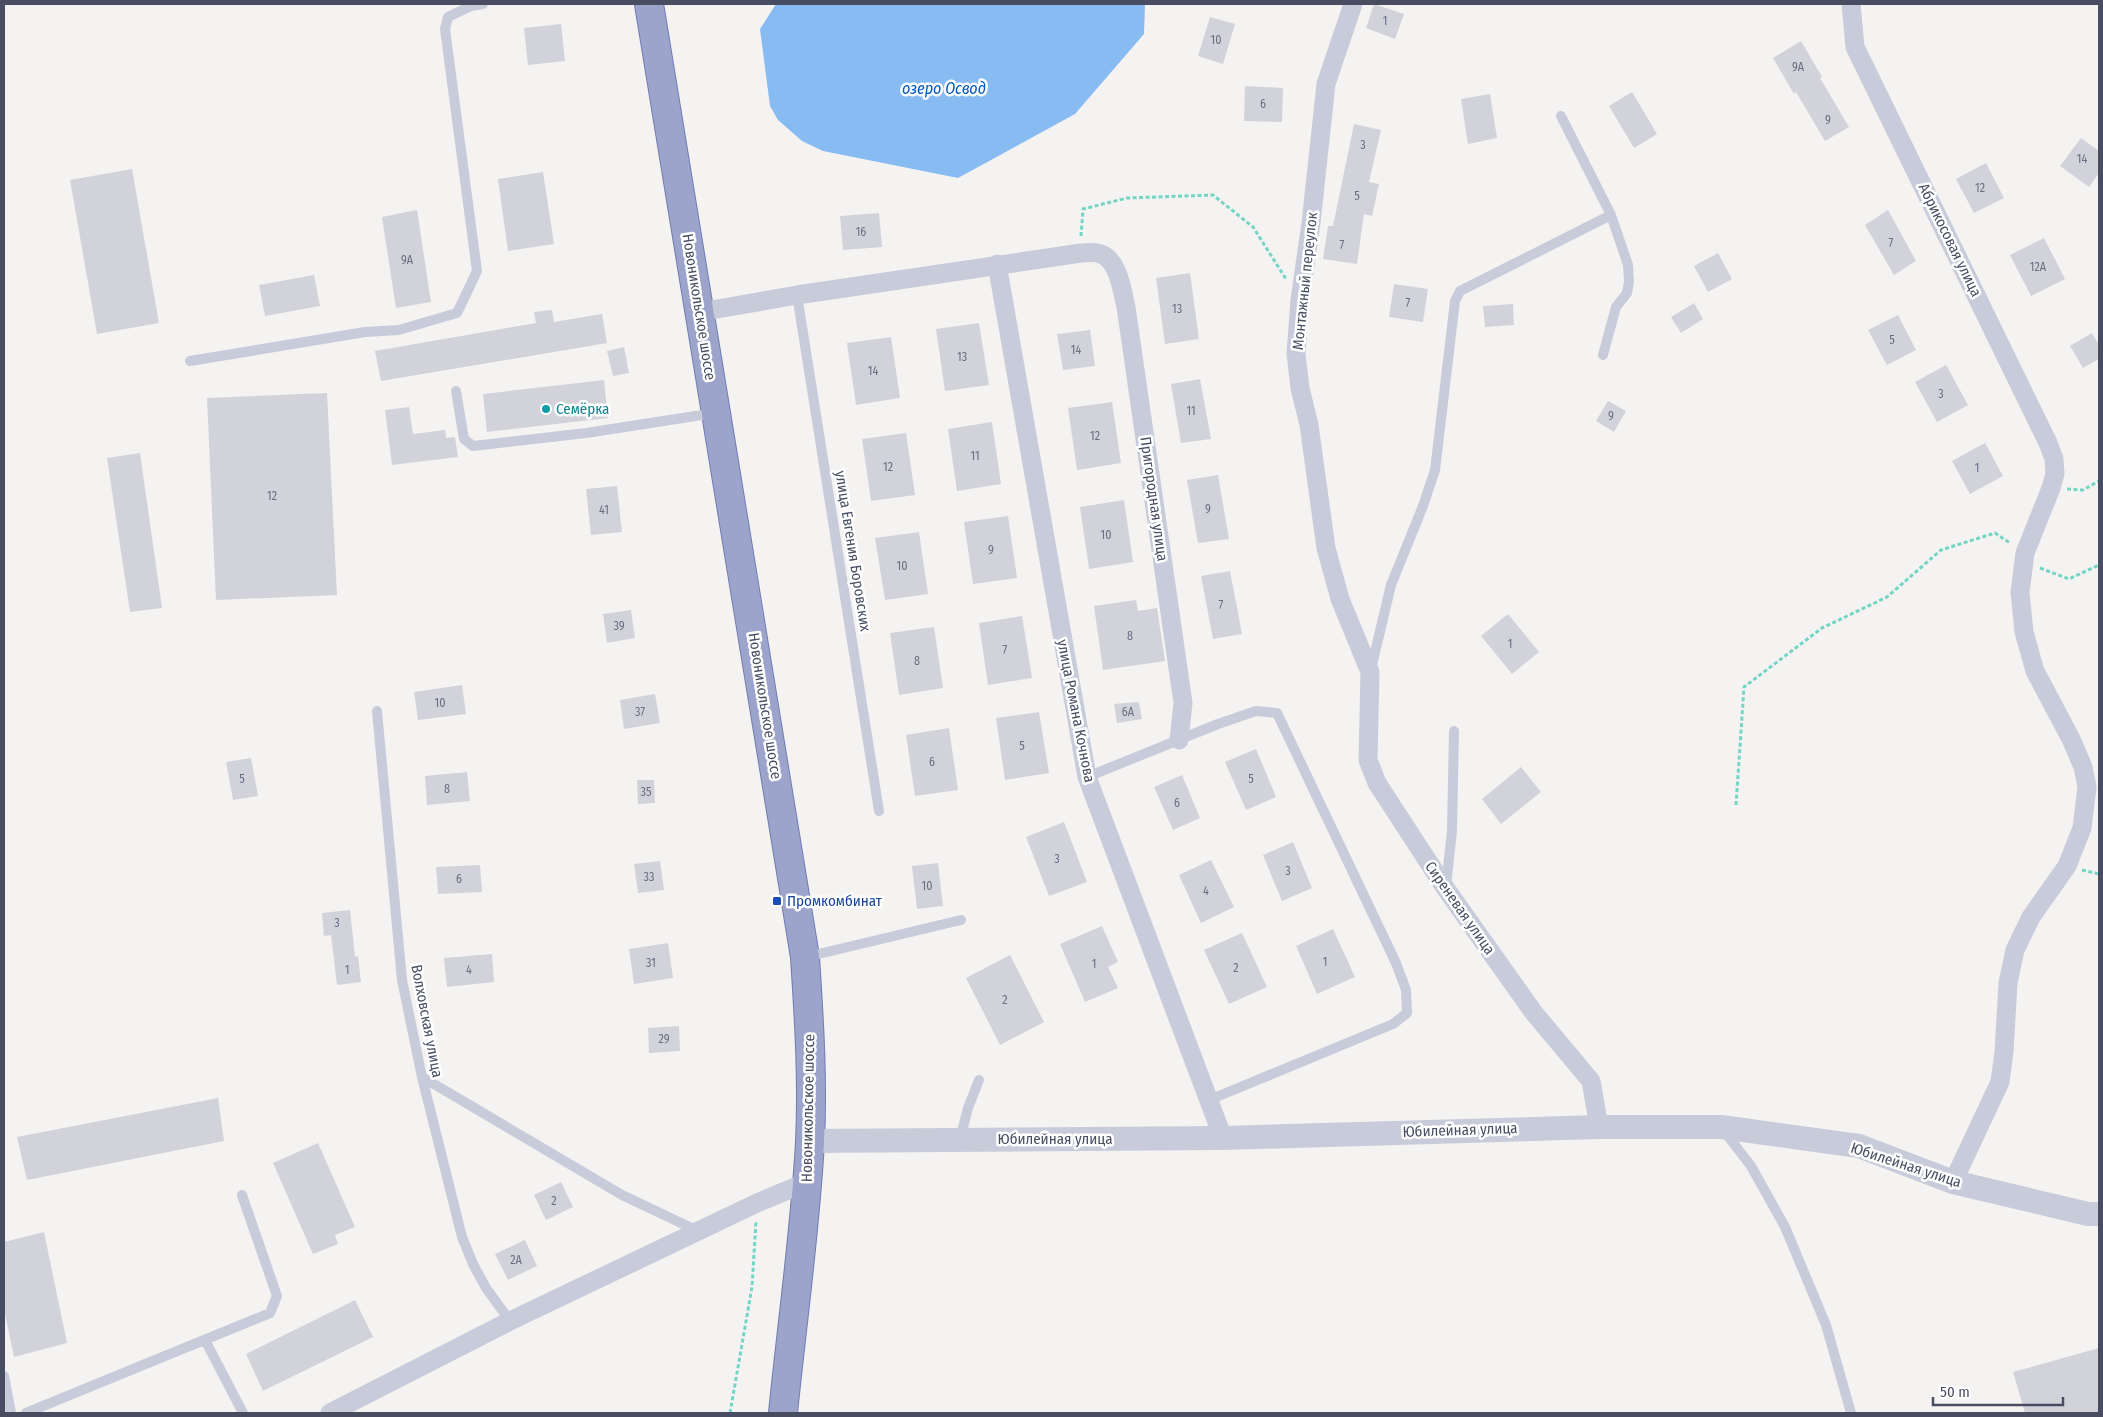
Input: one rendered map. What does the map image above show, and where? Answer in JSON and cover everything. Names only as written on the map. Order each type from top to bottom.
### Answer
[{"type":"highway","name":"Новоникольское шоссе","points":[[649,4],[805,957],[811,1068],[810,1141],[783,1413]]},
{"type":"street","name":"Монтажный переулок","points":[[1353,4],[1326,84],[1312,223],[1300,300],[1296,354],[1300,388],[1309,425],[1326,548],[1340,599],[1370,672]]},
{"type":"street","name":"Абрикосовая улица","points":[[1851,4],[1855,47],[2048,443],[2054,459],[2053,481]]},
{"type":"street","points":[[700,312],[997,264],[1081,253]]},
{"type":"street","name":"Пригородная улица","points":[[1081,253],[1099,253],[1111,261],[1120,282],[1126,307],[1183,703],[1179,740]]},
{"type":"street","name":"улица Романа Кочнова","points":[[997,264],[1087,777],[1223,1138]]},
{"type":"street","points":[[1953,1182],[2000,1082],[2004,1052],[2008,983],[2015,950],[2031,917],[2067,866],[2082,828],[2087,787],[2084,767],[2035,671],[2024,632],[2020,592],[2025,554],[2053,481]]},
{"type":"street","name":"Сиреневая улица","points":[[1370,672],[1368,760],[1377,783],[1446,889],[1534,1013],[1591,1081],[1599,1127]]},
{"type":"street","name":"Юбилейная улица","points":[[810,1141],[1223,1138],[1599,1127],[1721,1127],[1859,1146],[1953,1182],[2088,1214],[2099,1214]]},
{"type":"street","points":[[330,1413],[510,1321],[700,1232],[757,1203],[807,1182]]},
{"type":"lane","points":[[190,361],[365,332],[399,330],[456,314],[477,271],[445,29],[448,17],[471,6],[482,4]]},
{"type":"lane","points":[[1560,116],[1611,215],[1628,265],[1629,282],[1627,293],[1616,307],[1603,356]]},
{"type":"lane","points":[[1370,672],[1391,586],[1423,506],[1435,470],[1455,301],[1460,291],[1611,215]]},
{"type":"lane","name":"улица Евгения Боровских","points":[[797,295],[879,811]]},
{"type":"lane","points":[[456,391],[464,439],[473,446],[586,433],[716,412]]},
{"type":"lane","name":"Волховская улица","points":[[377,711],[402,980],[422,1077],[462,1236],[473,1264],[486,1288],[510,1321]]},
{"type":"lane","points":[[1087,777],[1256,711],[1277,713],[1396,963],[1406,990],[1407,1013],[1393,1024],[1209,1100]]},
{"type":"lane","points":[[1446,889],[1452,831],[1454,731]]},
{"type":"lane","points":[[805,957],[961,920]]},
{"type":"lane","points":[[422,1077],[622,1195],[700,1232]]},
{"type":"lane","points":[[960,1139],[968,1108],[979,1080]]},
{"type":"lane","points":[[1721,1127],[1751,1166],[1785,1226],[1826,1325],[1851,1413]]},
{"type":"lane","points":[[26,1413],[270,1313],[276,1296],[242,1195]]},
{"type":"lane","points":[[205,1340],[243,1413]]},
{"type":"lane","points":[[4,1376],[11,1413]]},
{"type":"path","points":[[1081,253],[1082,209],[1127,198],[1213,194],[1253,227],[1300,300]]},
{"type":"path","points":[[2053,481],[2083,490],[2099,481]]},
{"type":"path","points":[[1736,805],[1744,687],[1822,628],[1886,597],[1941,550],[1995,533],[2025,554],[2041,569],[2069,579],[2099,565]]},
{"type":"path","points":[[730,1413],[752,1287],[757,1203]]},
{"type":"water","name":"озеро Освод","points":[[776,4],[1145,4],[1144,34],[1075,114],[958,178],[823,151],[802,141],[778,120],[770,106],[760,29]]},
{"type":"building","points":[[1374,4],[1404,14],[1395,39],[1366,28]]},
{"type":"building","points":[[1210,17],[1235,24],[1223,64],[1198,56]]},
{"type":"building","points":[[561,24],[565,61],[528,65],[524,28]]},
{"type":"building","points":[[1801,41],[1849,127],[1825,141],[1773,58]]},
{"type":"building","points":[[1245,86],[1283,88],[1282,122],[1244,121]]},
{"type":"building","points":[[1632,92],[1657,134],[1634,148],[1609,106]]},
{"type":"building","points":[[1490,94],[1497,138],[1468,144],[1461,99]]},
{"type":"building","points":[[1354,124],[1381,130],[1369,182],[1379,184],[1372,216],[1364,214],[1357,264],[1323,259],[1328,226],[1333,226]]},
{"type":"building","points":[[2081,138],[2099,151],[2099,173],[2089,187],[2060,166]]},
{"type":"building","points":[[1986,163],[2004,198],[1974,213],[1956,179]]},
{"type":"building","points":[[132,169],[159,323],[97,334],[70,180]]},
{"type":"building","points":[[543,172],[554,244],[508,251],[498,179]]},
{"type":"building","points":[[417,210],[431,302],[396,308],[382,217]]},
{"type":"building","points":[[1888,210],[1916,261],[1894,275],[1865,225]]},
{"type":"building","points":[[879,213],[882,247],[843,250],[840,216]]},
{"type":"building","points":[[2044,238],[2065,279],[2031,296],[2010,255]]},
{"type":"building","points":[[1718,253],[1732,279],[1708,292],[1694,266]]},
{"type":"building","points":[[1190,273],[1199,339],[1165,344],[1156,278]]},
{"type":"building","points":[[314,275],[320,306],[265,316],[259,285]]},
{"type":"building","points":[[1394,284],[1428,289],[1423,322],[1389,317]]},
{"type":"building","points":[[1694,303],[1703,319],[1681,333],[1671,317]]},
{"type":"building","points":[[1513,304],[1514,325],[1485,327],[1483,306]]},
{"type":"building","points":[[552,310],[554,322],[602,314],[607,343],[381,381],[375,351],[536,323],[534,312]]},
{"type":"building","points":[[1898,315],[1916,350],[1887,365],[1868,330]]},
{"type":"building","points":[[979,323],[989,385],[945,391],[936,329]]},
{"type":"building","points":[[1090,330],[1095,366],[1063,370],[1057,334]]},
{"type":"building","points":[[2092,333],[2099,345],[2099,359],[2083,368],[2070,346]]},
{"type":"building","points":[[891,337],[900,398],[856,405],[847,343]]},
{"type":"building","points":[[624,347],[629,373],[613,376],[607,351]]},
{"type":"building","points":[[1946,365],[1968,405],[1937,422],[1915,382]]},
{"type":"building","points":[[1200,379],[1211,439],[1181,443],[1171,384]]},
{"type":"building","name":"Семёрка","points":[[604,380],[608,418],[487,432],[483,394]]},
{"type":"building","points":[[327,393],[337,595],[216,600],[207,398]]},
{"type":"building","points":[[1608,401],[1626,411],[1614,432],[1596,421]]},
{"type":"building","points":[[1112,402],[1121,463],[1077,470],[1068,408]]},
{"type":"building","points":[[409,407],[413,434],[445,430],[446,438],[455,437],[458,457],[392,465],[385,410]]},
{"type":"building","points":[[992,422],[1001,484],[957,491],[948,429]]},
{"type":"building","points":[[906,433],[915,495],[871,501],[862,439]]},
{"type":"building","points":[[1985,443],[2003,476],[1970,494],[1952,461]]},
{"type":"building","points":[[140,453],[162,608],[130,612],[107,458]]},
{"type":"building","points":[[1218,475],[1229,539],[1198,543],[1187,480]]},
{"type":"building","points":[[617,486],[622,532],[591,535],[586,489]]},
{"type":"building","points":[[1124,500],[1133,562],[1089,569],[1080,507]]},
{"type":"building","points":[[1008,516],[1017,578],[973,584],[964,522]]},
{"type":"building","points":[[919,532],[928,594],[885,600],[875,538]]},
{"type":"building","points":[[1230,571],[1242,634],[1213,639],[1201,576]]},
{"type":"building","points":[[1136,600],[1138,611],[1157,608],[1165,661],[1103,670],[1094,606]]},
{"type":"building","points":[[631,610],[635,638],[607,643],[603,614]]},
{"type":"building","points":[[1508,614],[1539,652],[1512,674],[1481,636]]},
{"type":"building","points":[[1022,616],[1032,678],[988,685],[979,623]]},
{"type":"building","points":[[934,627],[943,688],[899,695],[890,633]]},
{"type":"building","points":[[462,685],[466,714],[418,720],[414,692]]},
{"type":"building","points":[[655,694],[660,723],[624,729],[620,700]]},
{"type":"building","points":[[1139,702],[1142,719],[1117,723],[1114,704]]},
{"type":"building","points":[[1039,712],[1049,773],[1005,780],[996,718]]},
{"type":"building","points":[[949,728],[958,790],[915,796],[906,735]]},
{"type":"building","points":[[1256,749],[1276,797],[1246,810],[1225,762]]},
{"type":"building","points":[[251,758],[258,796],[233,800],[226,762]]},
{"type":"building","points":[[1521,767],[1541,792],[1501,824],[1482,799]]},
{"type":"building","points":[[467,772],[470,801],[427,805],[425,776]]},
{"type":"building","points":[[1182,775],[1200,818],[1173,830],[1154,787]]},
{"type":"building","points":[[637,780],[654,780],[655,803],[638,804]]},
{"type":"building","points":[[1064,822],[1087,882],[1049,896],[1026,837]]},
{"type":"building","points":[[1293,842],[1312,888],[1282,901],[1263,855]]},
{"type":"building","points":[[1211,860],[1234,907],[1201,923],[1179,875]]},
{"type":"building","points":[[660,861],[664,890],[638,893],[634,864]]},
{"type":"building","points":[[938,863],[943,906],[917,909],[912,866]]},
{"type":"building","points":[[480,865],[482,892],[438,894],[436,867]]},
{"type":"building","points":[[350,910],[355,957],[358,956],[361,982],[337,985],[331,935],[324,936],[322,913]]},
{"type":"building","points":[[1102,926],[1118,962],[1108,967],[1118,988],[1085,1002],[1060,944]]},
{"type":"building","points":[[1333,929],[1355,977],[1317,994],[1296,946]]},
{"type":"building","points":[[1242,933],[1267,987],[1229,1004],[1204,950]]},
{"type":"building","points":[[668,943],[673,978],[634,984],[629,949]]},
{"type":"building","points":[[492,954],[494,982],[447,987],[444,958]]},
{"type":"building","points":[[1010,955],[1044,1022],[1000,1045],[966,978]]},
{"type":"building","points":[[679,1026],[680,1051],[649,1053],[648,1028]]},
{"type":"building","points":[[218,1098],[224,1141],[27,1180],[17,1137]]},
{"type":"building","points":[[318,1143],[355,1227],[335,1235],[338,1244],[313,1254],[273,1163]]},
{"type":"building","points":[[561,1182],[573,1207],[546,1220],[534,1195]]},
{"type":"building","points":[[44,1232],[67,1343],[14,1357],[4,1309],[4,1242]]},
{"type":"building","points":[[525,1240],[537,1266],[508,1280],[495,1254]]},
{"type":"building","points":[[355,1300],[373,1337],[263,1391],[246,1354]]},
{"type":"building","points":[[2099,1348],[2099,1413],[2025,1413],[2013,1372]]},
{"type":"place","name":"Семёрка","points":[[546,409]]},
{"type":"place","name":"Промкомбинат","points":[[777,901]]}]
